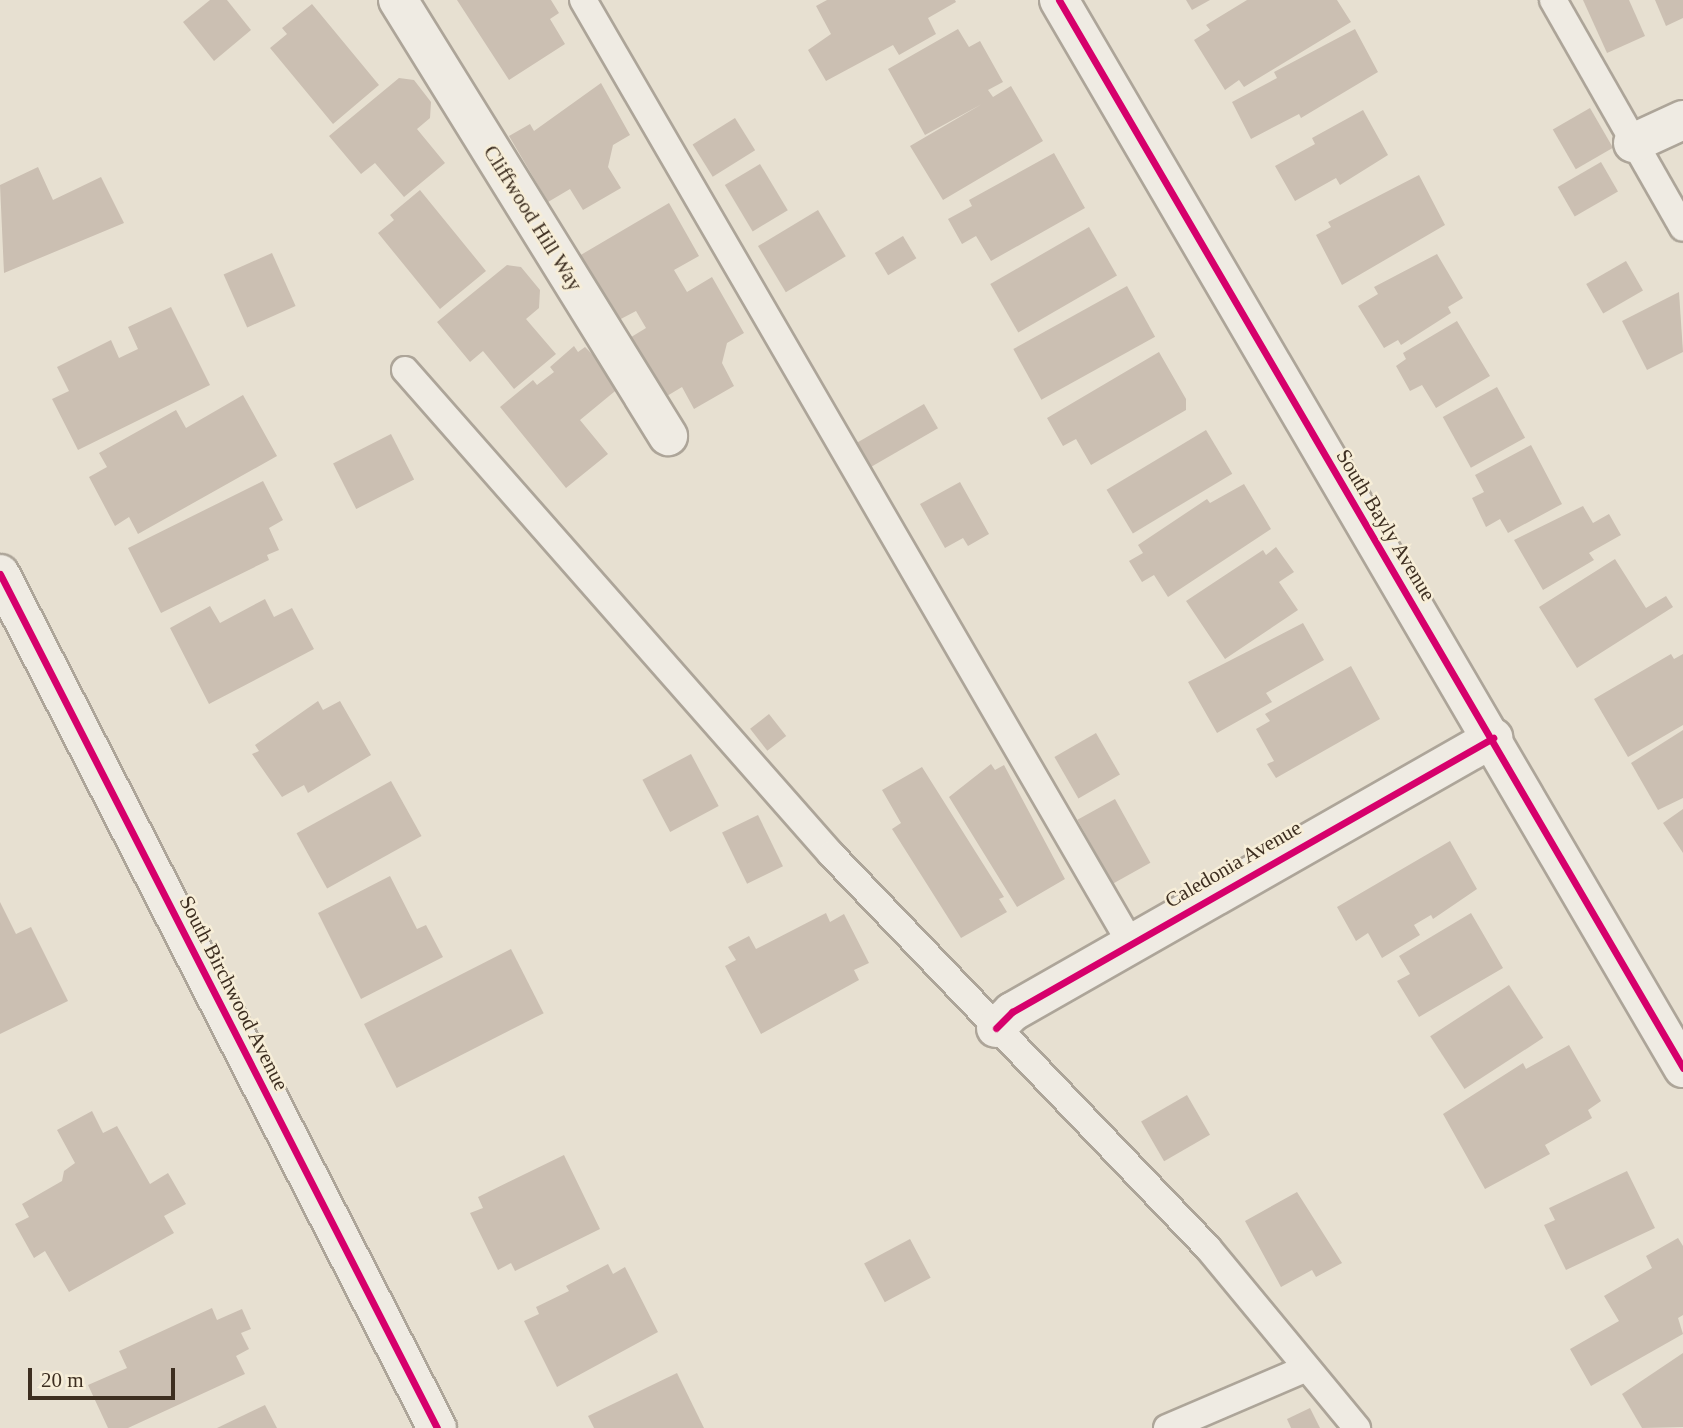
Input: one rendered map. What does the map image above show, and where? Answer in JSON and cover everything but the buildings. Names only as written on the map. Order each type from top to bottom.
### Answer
[{"type":"street","name":"Cliffwood Hill Way","points":[[398,0],[668,436]]},
{"type":"street","name":"South Bayly Avenue","points":[[1059,0],[1493,738],[1683,1068]]},
{"type":"street","points":[[1633,143],[1683,120]]},
{"type":"street","name":"South Birchwood Avenue","points":[[0,574],[437,1428]]},
{"type":"street","name":"Caledonia Avenue","points":[[996,1028],[1012,1012],[1493,738]]},
{"type":"lane","points":[[583,0],[1131,944]]},
{"type":"lane","points":[[1553,0],[1683,228]]},
{"type":"lane","points":[[405,370],[831,854],[1208,1248],[1357,1428]]},
{"type":"lane","points":[[1167,1428],[1307,1368]]},
{"type":"cycle path","points":[[1059,0],[1683,1068]]},
{"type":"cycle path","points":[[0,574],[437,1428]]},
{"type":"cycle path","points":[[996,1028],[1012,1012],[1493,738]]}]
